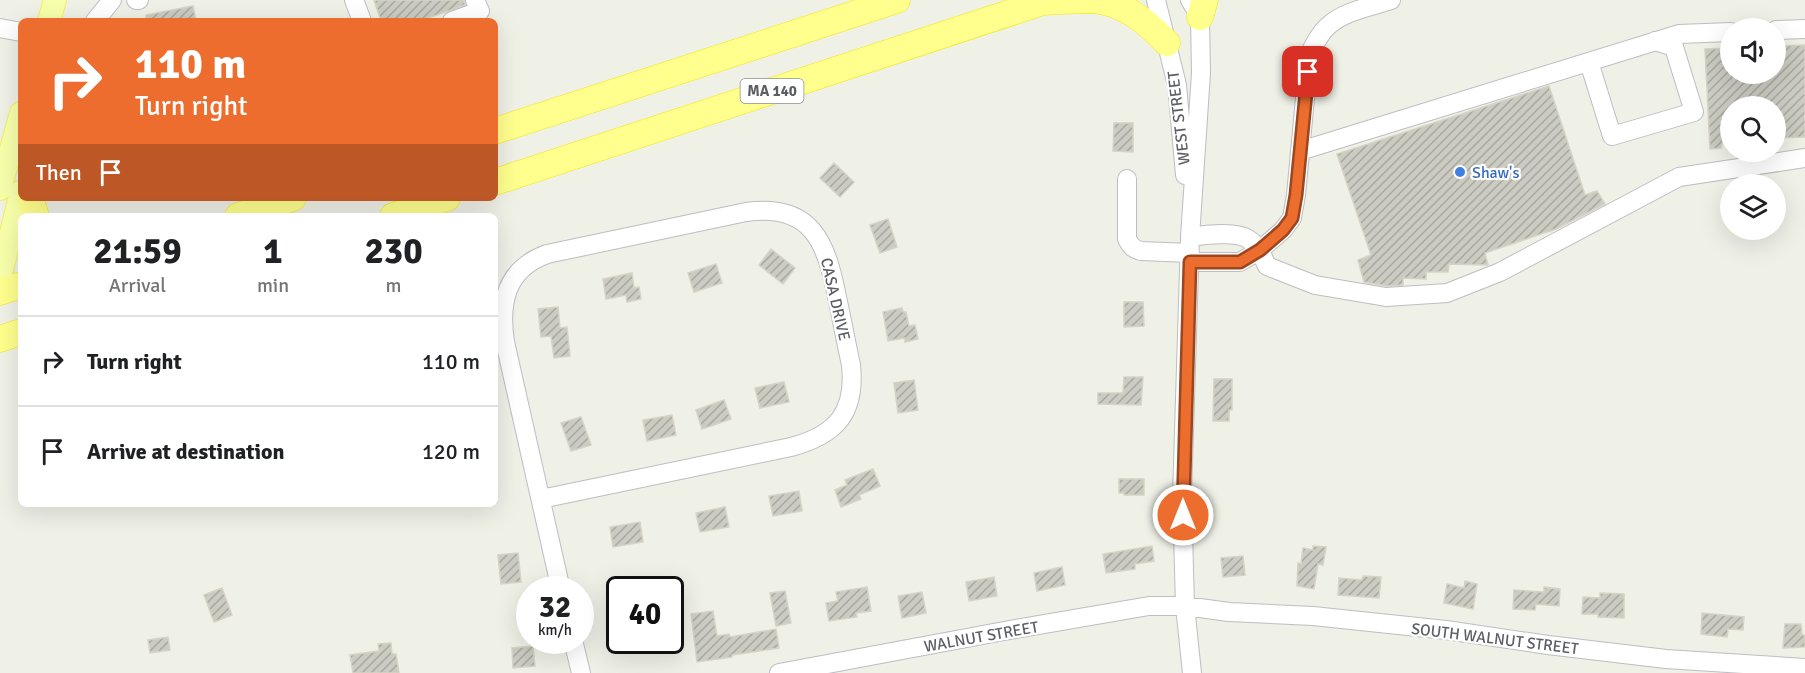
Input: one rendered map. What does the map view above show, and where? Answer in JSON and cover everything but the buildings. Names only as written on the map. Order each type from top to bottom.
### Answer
[{"type":"highway","points":[[498,130],[897,0]]},
{"type":"highway","points":[[1046,1],[1096,0],[1120,8],[1138,16],[1167,43]]},
{"type":"highway","name":"MA 140","points":[[498,181],[1046,1]]},
{"type":"highway","points":[[246,213],[284,201]]},
{"type":"highway","points":[[402,213],[438,201]]},
{"type":"highway","points":[[0,292],[18,286]]},
{"type":"highway","points":[[0,339],[18,333]]},
{"type":"main road","points":[[50,18],[55,0]]},
{"type":"main road","points":[[64,18],[68,0]]},
{"type":"main road","points":[[0,189],[18,124]]},
{"type":"main road","points":[[0,278],[19,201]]},
{"type":"street","points":[[97,18],[112,0]]},
{"type":"street","points":[[354,0],[361,18]]},
{"type":"street","points":[[460,18],[480,11],[476,0]]},
{"type":"street","name":"WEST STREET","points":[[1156,0],[1177,85],[1190,251]]},
{"type":"street","points":[[1127,179],[1127,239],[1134,249],[1141,252],[1190,251],[1240,262],[1260,250],[1283,230],[1292,218],[1310,55],[1318,38],[1327,26],[1341,16],[1391,0]]},
{"type":"street","name":"WEST STREET","points":[[1192,673],[1185,606],[1182,496],[1190,251],[1200,73],[1198,6]]},
{"type":"street","points":[[0,28],[18,31]]},
{"type":"street","points":[[1786,30],[1805,29]]},
{"type":"street","points":[[1300,151],[1679,34],[1720,32]]},
{"type":"street","points":[[1589,62],[1612,136],[1694,112],[1674,47],[1655,41]]},
{"type":"street","points":[[1190,251],[1213,234],[1246,237],[1260,250],[1267,266],[1316,285],[1386,297],[1447,293],[1500,272],[1679,177],[1805,158]]},
{"type":"street","name":"CASA DRIVE","points":[[541,500],[806,443],[835,426],[848,407],[851,396],[851,365],[831,269],[822,244],[808,225],[784,213],[753,211],[548,254],[535,259],[515,276],[508,289],[502,316],[503,328],[541,500],[558,576]]},
{"type":"street","name":"WALNUT STREET","points":[[778,673],[1149,606],[1185,606]]},
{"type":"street","name":"SOUTH WALNUT STREET","points":[[1185,606],[1229,612],[1313,616],[1446,630],[1666,659],[1805,668]]},
{"type":"street","points":[[576,654],[581,673]]},
{"type":"place","name":"Shaw's","points":[[1460,172]]},
{"type":"route","points":[[1183,515],[1190,262],[1240,262],[1260,250],[1283,230],[1292,218],[1308,72]]}]
